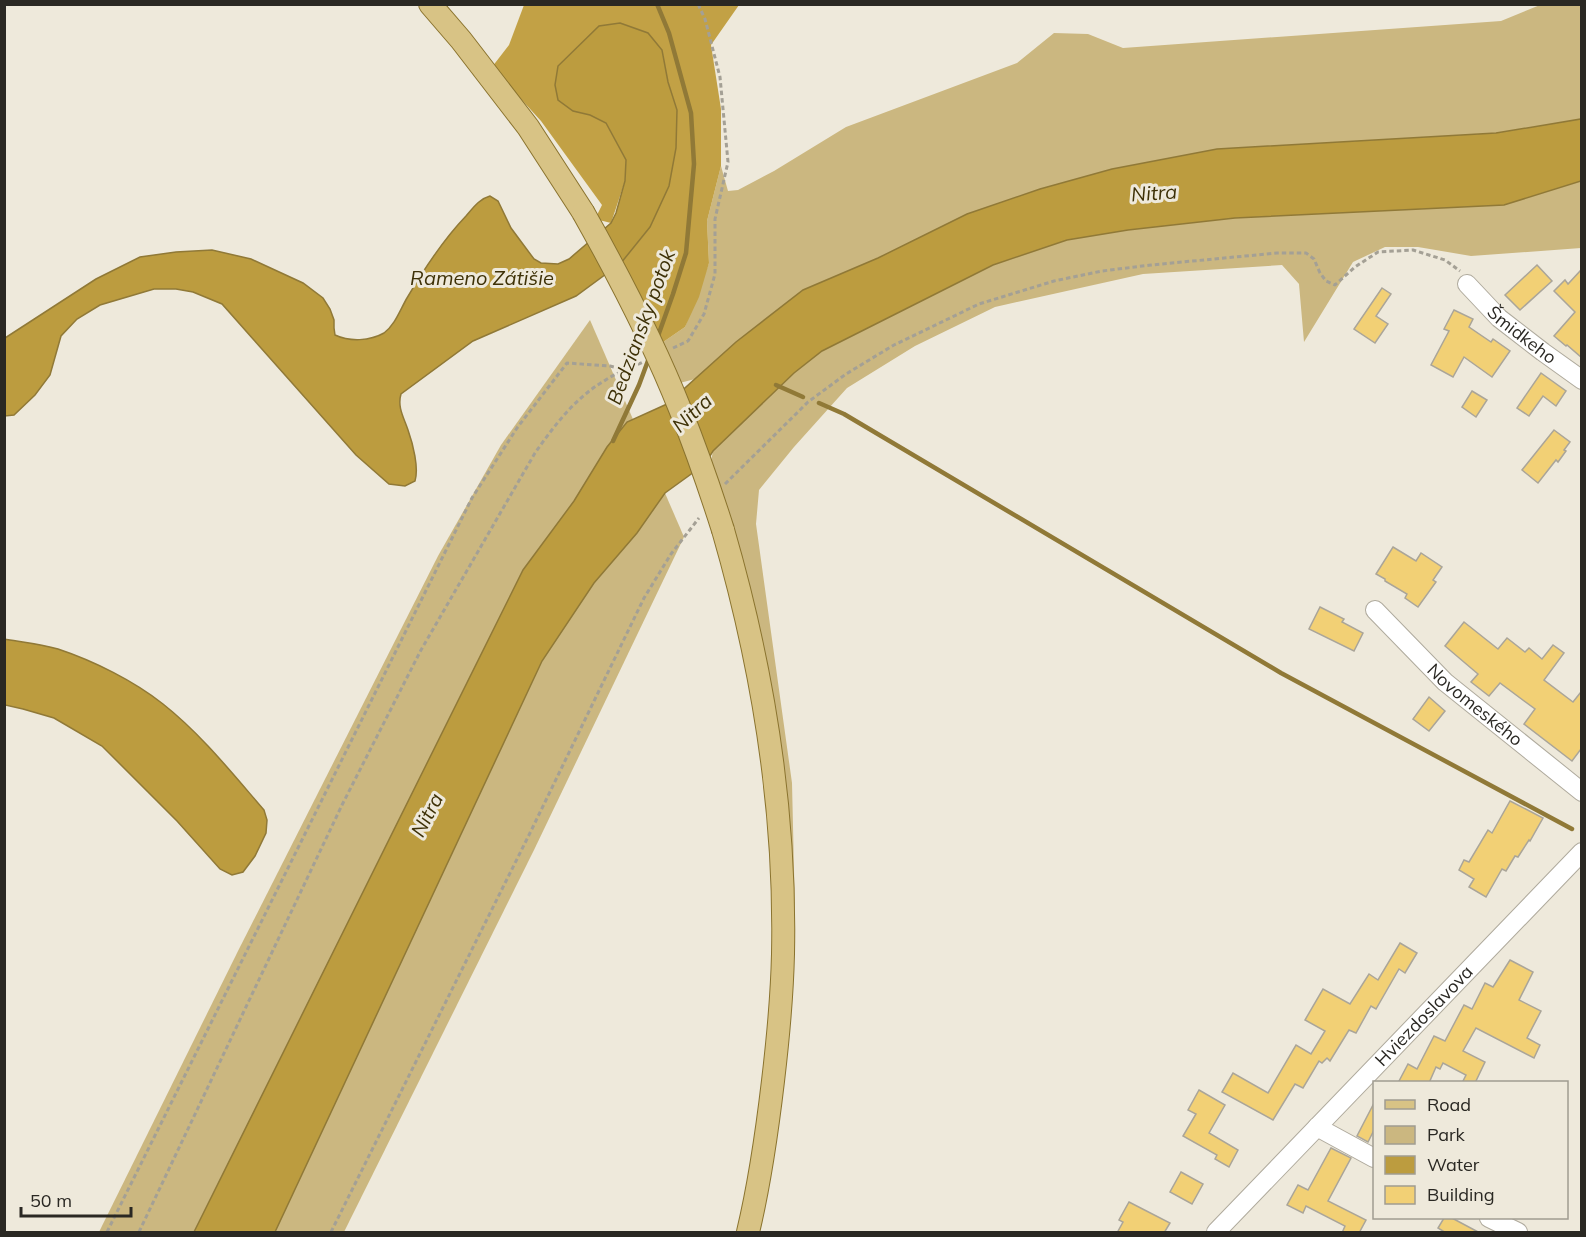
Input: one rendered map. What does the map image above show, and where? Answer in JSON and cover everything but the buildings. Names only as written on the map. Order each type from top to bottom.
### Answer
[{"type":"main road","points":[[429,4],[461,40],[528,127],[583,212],[621,282],[664,372],[696,452],[723,530],[742,602],[762,692],[773,774],[782,877],[783,956],[778,1038],[765,1148],[748,1233]]},
{"type":"street","name":"Šmidkeho","points":[[1467,284],[1499,318],[1581,380]]},
{"type":"street","name":"Novomeského","points":[[1374,610],[1445,682],[1581,792]]},
{"type":"street","name":"Hviezdoslavova","points":[[1216,1233],[1581,852]]},
{"type":"street","points":[[1317,1127],[1373,1157]]},
{"type":"street","points":[[1491,1219],[1518,1233]]},
{"type":"path","points":[[668,350],[688,341],[704,314],[715,274],[715,219],[728,162],[720,76],[705,19],[698,4]]},
{"type":"path","points":[[721,488],[808,402],[846,374],[894,345],[979,304],[1054,281],[1102,271],[1151,265],[1277,253],[1306,253],[1314,259],[1326,281],[1335,285],[1367,258],[1378,252],[1413,250],[1445,260],[1460,270],[1467,284]]},
{"type":"path","points":[[139,1233],[342,805],[421,650],[535,453],[574,404],[603,381],[649,359]]},
{"type":"path","points":[[107,1233],[472,498],[517,428],[567,363],[610,366],[627,370]]},
{"type":"path","points":[[331,1233],[644,598],[671,554],[704,511]]},
{"type":"green space","points":[[1540,5],[1581,5],[1581,119],[1496,133],[1217,149],[1112,169],[1042,189],[803,290],[736,342],[695,379],[676,384],[656,347],[685,327],[709,263],[707,221],[721,166],[728,191],[738,190],[846,127],[1017,63],[1054,33],[1088,34],[1123,48],[1501,21]]},
{"type":"green space","points":[[1581,181],[1581,248],[1471,256],[1418,247],[1385,247],[1353,262],[1304,342],[1299,284],[1282,265],[1143,274],[995,307],[915,346],[847,388],[759,490],[756,524],[792,783],[795,913],[785,812],[709,471],[713,451],[794,373],[822,351],[993,265],[1067,240],[1128,230],[1235,218],[1504,205]]},
{"type":"green space","points":[[590,320],[684,537],[534,850],[344,1232],[99,1232],[438,556],[501,445]]},
{"type":"shaded area","points":[[524,5],[739,5],[711,45],[721,109],[721,166],[707,221],[709,263],[699,297],[685,327],[656,347],[621,263],[648,230],[677,110],[668,82],[662,50],[648,33],[620,23],[600,26],[558,66],[573,111],[590,115],[606,123],[626,160],[625,181],[611,223],[595,219],[602,205],[541,121],[492,67],[509,45]]},
{"type":"water","name":"Rameno Zátišie","points":[[620,23],[648,33],[662,50],[668,82],[677,110],[676,148],[669,186],[650,227],[621,263],[576,296],[473,341],[401,394],[400,408],[415,456],[415,481],[405,486],[389,484],[356,455],[222,304],[193,292],[176,289],[154,289],[100,305],[77,319],[61,336],[50,375],[35,395],[14,415],[5,416],[5,338],[96,279],[140,257],[212,250],[251,259],[303,283],[323,298],[330,309],[334,320],[335,335],[360,340],[373,338],[388,330],[441,245],[474,207],[486,197],[490,196],[498,201],[511,228],[534,259],[541,263],[558,264],[569,259],[611,223],[625,181],[626,160],[606,123],[590,115],[573,111],[558,100],[555,85],[558,66],[599,26]]},
{"type":"water","name":"Nitra","points":[[1581,119],[1581,181],[1504,205],[1235,218],[1128,230],[1067,240],[993,265],[822,351],[794,373],[713,451],[705,464],[665,493],[637,533],[594,583],[542,661],[275,1232],[194,1232],[523,570],[574,501],[607,447],[627,422],[667,404],[736,342],[803,290],[878,258],[967,214],[1040,189],[1112,169],[1217,149],[1496,133]]},
{"type":"water","points":[[4,639],[38,644],[86,659],[152,696],[190,728],[216,754],[264,810],[267,820],[266,833],[255,856],[243,872],[232,875],[220,869],[177,821],[102,746],[54,718],[5,705]]},
{"type":"waterway","name":"Bedziansky potok","points":[[657,4],[669,33],[691,113],[694,164],[686,253],[658,336]]},
{"type":"waterway","name":"Bedziansky potok","points":[[613,441],[649,358]]},
{"type":"waterway","points":[[776,385],[803,397]]},
{"type":"waterway","points":[[819,403],[844,414],[1281,673],[1572,829]]}]
